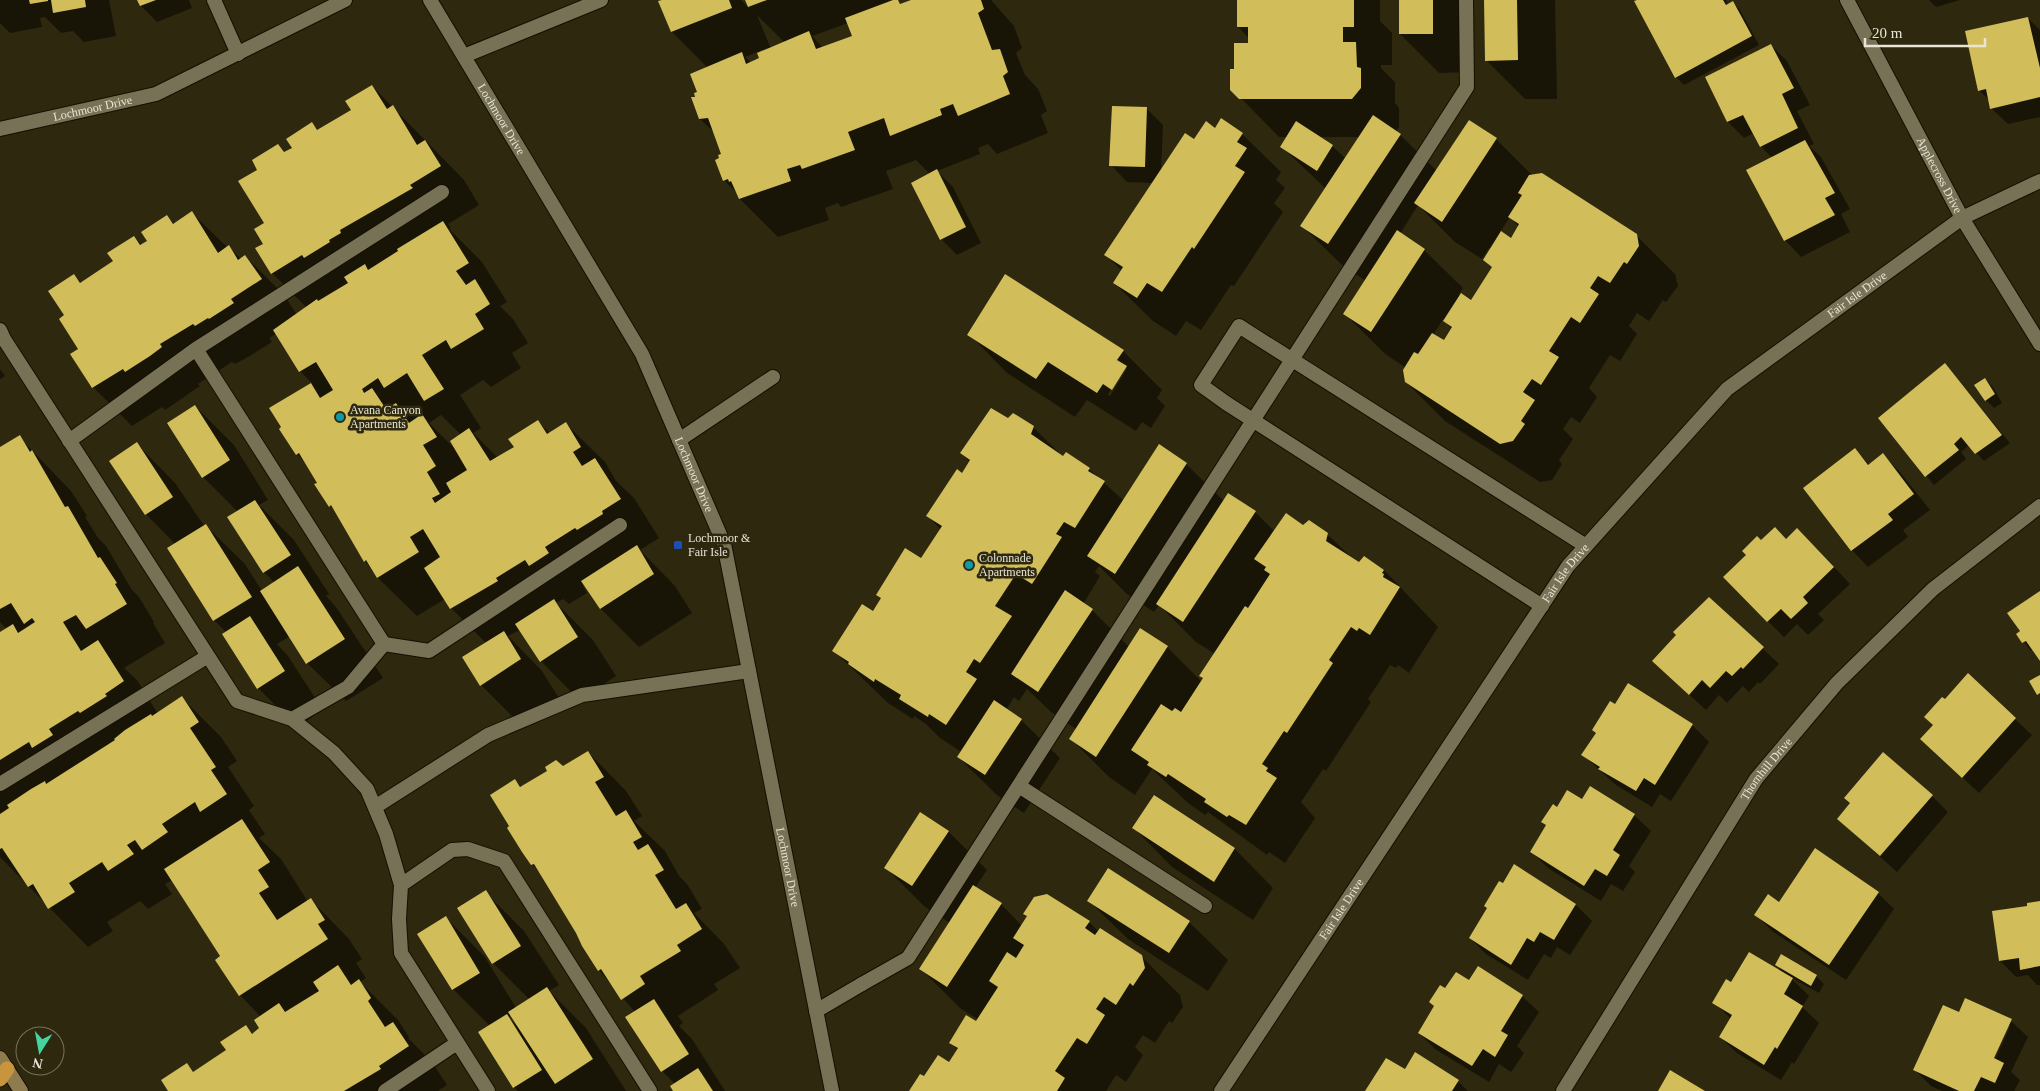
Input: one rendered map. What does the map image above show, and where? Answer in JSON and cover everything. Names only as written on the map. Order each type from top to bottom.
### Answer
[{"type":"main road","points":[[2,1070],[21,1091]]},
{"type":"street","points":[[214,0],[238,54]]},
{"type":"street","name":"Lochmoor Drive","points":[[0,129],[156,94],[345,0]]},
{"type":"street","name":"Lochmoor Drive","points":[[430,0],[642,354],[724,544],[832,1091]]},
{"type":"street","points":[[464,56],[601,0]]},
{"type":"street","points":[[816,1011],[908,958],[1254,421],[1468,87],[1466,0]]},
{"type":"street","name":"Applecross Drive","points":[[1847,0],[1962,218],[2040,344]]},
{"type":"street","name":"Fair Isle Drive","points":[[1221,1091],[1568,566],[1727,389],[1962,218],[2040,181]]},
{"type":"street","points":[[69,441],[196,349],[442,192]]},
{"type":"street","points":[[1542,606],[1201,385],[1239,326],[1586,546]]},
{"type":"street","points":[[1,337],[237,701],[292,719],[334,753],[367,789],[386,834],[401,884],[399,919],[401,953],[488,1091]]},
{"type":"street","points":[[196,349],[384,644],[429,651],[620,525]]},
{"type":"street","points":[[679,440],[774,377]]},
{"type":"street","name":"Thornhill Drive","points":[[1563,1091],[1756,778],[1837,683],[1933,589],[2040,506]]},
{"type":"street","points":[[292,719],[348,686],[384,644]]},
{"type":"street","points":[[0,784],[208,656]]},
{"type":"street","points":[[375,807],[488,736],[582,695],[749,671]]},
{"type":"street","points":[[1019,786],[1206,906]]},
{"type":"street","points":[[401,884],[452,850],[468,849],[504,861],[650,1091]]},
{"type":"street","points":[[385,1091],[457,1042]]},
{"type":"building","points":[[29,0],[48,0],[48,1],[30,4]]},
{"type":"building","points":[[51,0],[85,0],[86,7],[53,13]]},
{"type":"building","points":[[137,0],[156,0],[140,6]]},
{"type":"building","points":[[729,0],[732,8],[671,32],[658,1]]},
{"type":"building","points":[[745,0],[767,0],[748,7]]},
{"type":"building","points":[[893,0],[898,0],[900,4],[911,0],[981,0],[984,9],[978,13],[992,50],[1000,49],[1008,72],[1003,76],[1010,94],[958,116],[953,104],[940,109],[942,115],[890,136],[884,118],[848,132],[855,150],[802,169],[800,165],[787,169],[791,181],[739,199],[731,181],[729,182],[728,179],[723,181],[715,160],[721,154],[708,118],[699,119],[691,97],[695,97],[694,93],[697,92],[690,74],[742,52],[746,64],[759,58],[757,53],[809,31],[816,49],[852,36],[845,18]]},
{"type":"building","points":[[1237,0],[1354,0],[1354,27],[1343,27],[1343,42],[1356,42],[1357,67],[1361,68],[1361,88],[1352,99],[1239,99],[1230,90],[1230,69],[1234,69],[1234,43],[1248,43],[1248,27],[1237,27]]},
{"type":"building","points":[[1399,0],[1433,0],[1433,34],[1399,34]]},
{"type":"building","points":[[1484,0],[1517,0],[1518,60],[1485,61]]},
{"type":"building","points":[[1723,0],[1726,5],[1733,1],[1752,36],[1675,78],[1634,1]]},
{"type":"building","points":[[2028,17],[2040,68],[2040,97],[1990,109],[1986,89],[1978,91],[1965,31]]},
{"type":"building","points":[[1771,44],[1794,88],[1782,94],[1798,128],[1760,147],[1743,115],[1727,122],[1705,77]]},
{"type":"building","points":[[372,85],[387,109],[393,105],[417,145],[425,140],[441,166],[410,185],[413,188],[340,230],[341,233],[329,240],[330,242],[304,258],[302,255],[271,274],[255,248],[263,244],[254,229],[264,223],[238,181],[257,170],[252,160],[278,144],[284,152],[292,148],[286,139],[312,122],[317,130],[351,110],[345,101]]},
{"type":"building","points":[[1112,106],[1147,107],[1145,167],[1109,166]]},
{"type":"building","points":[[1373,115],[1401,134],[1328,244],[1300,226]]},
{"type":"building","points":[[1221,118],[1243,133],[1237,142],[1247,148],[1235,166],[1245,172],[1194,249],[1192,247],[1162,292],[1147,283],[1137,298],[1113,283],[1123,267],[1104,255],[1185,133],[1194,139],[1206,121],[1215,128]]},
{"type":"building","points":[[1469,120],[1497,138],[1442,222],[1414,203]]},
{"type":"building","points":[[1296,121],[1333,145],[1317,171],[1280,147]]},
{"type":"building","points":[[1805,140],[1835,193],[1825,198],[1835,215],[1784,241],[1746,170]]},
{"type":"building","points":[[937,169],[966,227],[940,240],[911,183]]},
{"type":"building","points":[[1542,173],[1637,234],[1639,246],[1627,264],[1624,262],[1610,283],[1598,276],[1590,288],[1599,294],[1580,323],[1571,317],[1549,351],[1559,357],[1541,385],[1532,379],[1523,392],[1535,400],[1521,421],[1525,424],[1513,441],[1500,444],[1405,382],[1403,370],[1414,352],[1418,354],[1432,333],[1444,340],[1452,327],[1443,321],[1461,293],[1471,300],[1492,267],[1483,260],[1501,231],[1511,238],[1519,224],[1508,217],[1522,195],[1518,193],[1529,175]]},
{"type":"building","points":[[192,211],[218,253],[229,245],[238,260],[245,255],[262,279],[231,299],[234,303],[209,319],[195,326],[193,324],[160,344],[162,347],[125,372],[123,369],[92,388],[70,354],[78,349],[59,319],[64,315],[48,291],[74,274],[80,283],[113,261],[107,253],[134,236],[140,245],[147,241],[141,232],[167,215],[173,224]]},
{"type":"building","name":"Avana Canyon Apartments","points":[[443,221],[469,263],[456,271],[466,285],[475,279],[490,304],[475,314],[484,329],[451,349],[446,340],[422,355],[444,389],[424,401],[407,373],[384,388],[378,378],[362,389],[364,393],[372,388],[386,409],[396,403],[409,423],[422,414],[437,437],[423,445],[436,466],[427,472],[440,494],[432,498],[435,503],[451,492],[446,483],[467,470],[450,441],[469,428],[490,461],[514,447],[508,439],[538,420],[547,434],[566,422],[581,447],[573,452],[582,466],[595,458],[621,499],[602,511],[603,514],[577,530],[575,528],[545,547],[549,553],[529,566],[525,560],[496,578],[498,581],[450,609],[424,568],[440,557],[423,529],[410,537],[419,552],[377,578],[366,560],[364,562],[331,505],[329,507],[314,484],[317,483],[299,453],[296,455],[279,429],[281,427],[269,408],[311,383],[320,398],[333,390],[316,362],[299,372],[273,330],[317,299],[318,301],[348,283],[344,277],[365,264],[368,270],[398,251],[397,249]]},
{"type":"building","points":[[1397,230],[1425,249],[1371,332],[1343,314]]},
{"type":"building","points":[[1005,274],[1124,350],[1117,360],[1127,366],[1112,390],[1103,384],[1097,393],[1048,362],[1036,379],[967,335]]},
{"type":"building","points":[[1945,363],[2002,435],[1975,454],[1961,437],[1954,444],[1959,450],[1925,477],[1878,418]]},
{"type":"building","points":[[1985,378],[1995,394],[1985,401],[1974,385]]},
{"type":"building","points":[[195,405],[230,460],[202,478],[167,423]]},
{"type":"building","name":"Colonnade Apartments","points":[[991,408],[1008,418],[1013,413],[1034,426],[1031,434],[1063,456],[1066,452],[1090,468],[1088,471],[1105,481],[1075,528],[1064,522],[1056,534],[1062,537],[1032,584],[1016,574],[995,606],[1012,616],[980,663],[974,659],[966,672],[977,679],[946,725],[929,714],[928,717],[899,699],[901,695],[875,679],[874,682],[832,651],[862,604],[873,611],[881,598],[876,595],[905,548],[921,558],[942,526],[926,516],[957,469],[962,473],[970,460],[960,453]]},
{"type":"building","points":[[20,435],[30,452],[32,450],[65,507],[68,506],[98,558],[100,557],[117,583],[115,584],[127,604],[86,629],[76,615],[63,622],[81,651],[98,640],[124,681],[105,694],[107,696],[49,729],[53,735],[32,748],[29,742],[0,760],[0,632],[13,624],[18,633],[35,622],[32,618],[24,624],[11,603],[0,609],[0,447]]},
{"type":"building","points":[[137,442],[173,497],[145,515],[109,461]]},
{"type":"building","points":[[1159,444],[1187,463],[1115,574],[1087,556]]},
{"type":"building","points":[[1855,448],[1868,465],[1883,453],[1914,494],[1888,514],[1893,520],[1851,551],[1803,488]]},
{"type":"building","points":[[1228,493],[1256,511],[1183,622],[1156,604]]},
{"type":"building","points":[[255,500],[291,555],[263,573],[227,517]]},
{"type":"building","points":[[1286,513],[1303,525],[1309,520],[1328,533],[1326,541],[1359,562],[1364,556],[1384,570],[1382,573],[1384,574],[1383,577],[1400,587],[1370,635],[1359,628],[1357,631],[1351,627],[1329,660],[1333,663],[1287,733],[1284,731],[1262,764],[1268,768],[1266,771],[1277,778],[1246,825],[1229,815],[1227,817],[1204,802],[1206,799],[1168,774],[1166,777],[1147,765],[1149,762],[1131,750],[1161,704],[1172,711],[1175,708],[1181,712],[1203,678],[1199,676],[1245,606],[1248,608],[1270,574],[1264,570],[1266,567],[1254,559]]},
{"type":"building","points":[[206,524],[252,597],[213,621],[167,548]]},
{"type":"building","points":[[1775,527],[1786,539],[1797,528],[1834,567],[1803,597],[1808,603],[1791,619],[1781,609],[1767,622],[1723,577],[1746,555],[1742,551],[1757,536],[1761,540]]},
{"type":"building","points":[[637,545],[654,574],[600,609],[581,581]]},
{"type":"building","points":[[298,566],[345,639],[306,664],[260,591]]},
{"type":"building","name":"Colonnade Apartments","points":[[1065,590],[1093,609],[1038,692],[1011,674]]},
{"type":"building","points":[[2040,591],[2040,661],[2026,641],[2022,643],[2016,634],[2020,631],[2007,613]]},
{"type":"building","points":[[1709,597],[1764,647],[1743,669],[1741,667],[1732,676],[1726,671],[1710,688],[1702,680],[1689,695],[1652,661],[1676,635],[1673,632]]},
{"type":"building","points":[[554,599],[578,637],[540,662],[515,624]]},
{"type":"building","points":[[250,616],[285,671],[257,689],[222,634]]},
{"type":"building","points":[[1140,628],[1168,646],[1096,757],[1069,739]]},
{"type":"building","points":[[504,631],[521,659],[480,686],[462,657]]},
{"type":"building","points":[[1968,673],[2016,718],[1962,778],[1920,739],[1933,725],[1924,717],[1942,697],[1945,699]]},
{"type":"building","points":[[2040,675],[2040,693],[2037,695],[2029,681]]},
{"type":"building","points":[[1628,683],[1693,724],[1655,785],[1644,778],[1636,791],[1598,769],[1600,767],[1581,755],[1596,733],[1592,730],[1610,701],[1615,704]]},
{"type":"building","points":[[182,696],[199,722],[190,728],[216,767],[211,770],[227,794],[200,812],[195,802],[162,824],[168,832],[142,850],[135,840],[127,845],[134,854],[108,871],[102,862],[69,883],[75,892],[48,909],[33,884],[28,887],[2,848],[0,849],[0,814],[9,808],[7,805],[31,789],[45,781],[46,784],[115,740],[125,730],[151,714],[152,716]]},
{"type":"building","points":[[994,700],[1022,719],[985,775],[957,757]]},
{"type":"building","points":[[588,751],[604,777],[595,782],[616,816],[626,810],[642,837],[633,842],[638,850],[648,844],[664,870],[655,875],[676,909],[686,903],[702,929],[677,945],[681,951],[640,976],[645,984],[621,1000],[601,969],[598,971],[582,946],[534,864],[531,865],[507,828],[509,826],[490,795],[515,779],[520,787],[547,771],[545,767],[556,760],[563,766]]},
{"type":"building","points":[[1883,752],[1933,795],[1880,856],[1837,819],[1850,803],[1844,798]]},
{"type":"building","points":[[1590,786],[1635,814],[1613,850],[1620,855],[1607,876],[1595,869],[1584,886],[1530,852],[1546,825],[1541,822],[1553,804],[1557,807],[1567,790],[1582,799]]},
{"type":"building","points":[[1154,795],[1235,848],[1214,882],[1132,828]]},
{"type":"building","points":[[920,812],[949,831],[912,886],[884,868]]},
{"type":"building","points":[[242,819],[270,862],[258,870],[269,887],[259,893],[277,920],[311,898],[325,920],[318,924],[328,939],[239,996],[215,960],[220,956],[164,869]]},
{"type":"building","points":[[1815,848],[1879,892],[1829,965],[1754,915],[1768,894],[1779,902]]},
{"type":"building","points":[[1514,864],[1576,904],[1554,940],[1540,932],[1534,942],[1527,938],[1511,965],[1469,938],[1487,908],[1484,906],[1499,881],[1503,883]]},
{"type":"building","points":[[1108,868],[1190,921],[1169,953],[1087,901]]},
{"type":"building","points":[[973,885],[1002,903],[947,987],[919,969]]},
{"type":"building","points":[[486,890],[521,946],[492,964],[457,908]]},
{"type":"building","points":[[1047,894],[1090,921],[1085,928],[1095,935],[1100,928],[1142,955],[1145,968],[1133,986],[1130,983],[1116,1005],[1104,997],[1096,1009],[1105,1015],[1087,1044],[1077,1038],[1055,1071],[1065,1078],[1057,1091],[909,1091],[920,1074],[924,1076],[938,1055],[949,1062],[958,1048],[949,1043],[966,1015],[976,1021],[998,987],[989,981],[1007,952],[1016,958],[1024,945],[1013,938],[1027,916],[1023,914],[1034,897]]},
{"type":"building","points":[[2040,901],[2040,966],[2020,970],[2019,958],[1999,961],[1992,911],[2027,906],[2027,903]]},
{"type":"building","points":[[446,916],[480,973],[452,990],[417,934]]},
{"type":"building","points":[[1749,952],[1793,978],[1784,994],[1803,1006],[1777,1049],[1775,1047],[1764,1065],[1719,1037],[1732,1015],[1712,1003],[1726,979],[1731,982]]},
{"type":"building","points":[[1781,954],[1817,975],[1811,986],[1775,965]]},
{"type":"building","points":[[338,965],[351,985],[359,979],[371,998],[368,1001],[385,1027],[393,1022],[409,1046],[379,1066],[381,1069],[344,1091],[168,1091],[161,1080],[187,1063],[193,1072],[226,1050],[220,1042],[246,1025],[252,1034],[259,1028],[254,1020],[279,1003],[285,1012],[319,991],[313,982]]},
{"type":"building","points":[[1478,966],[1523,995],[1501,1031],[1508,1035],[1495,1057],[1483,1049],[1472,1066],[1418,1033],[1434,1006],[1429,1002],[1440,985],[1445,988],[1456,972],[1469,980]]},
{"type":"building","points":[[547,987],[593,1059],[555,1084],[508,1012]]},
{"type":"building","points":[[1965,998],[2012,1019],[1994,1058],[2004,1063],[1995,1083],[1981,1077],[1974,1091],[1959,1091],[1913,1070],[1943,1005],[1959,1012]]},
{"type":"building","points":[[654,999],[689,1054],[661,1072],[625,1017]]},
{"type":"building","points":[[507,1014],[542,1070],[513,1088],[478,1032]]},
{"type":"building","points":[[1415,1052],[1459,1080],[1452,1091],[1365,1091],[1386,1058],[1405,1069]]},
{"type":"building","points":[[698,1068],[713,1091],[673,1091],[670,1086]]},
{"type":"building","points":[[1670,1070],[1705,1091],[1658,1091]]},
{"type":"place","name":"Avana Canyon Apartments","points":[[340,417]]},
{"type":"place","name":"Lochmoor & Fair Isle","points":[[678,545]]},
{"type":"place","name":"Colonnade Apartments","points":[[969,565]]}]
